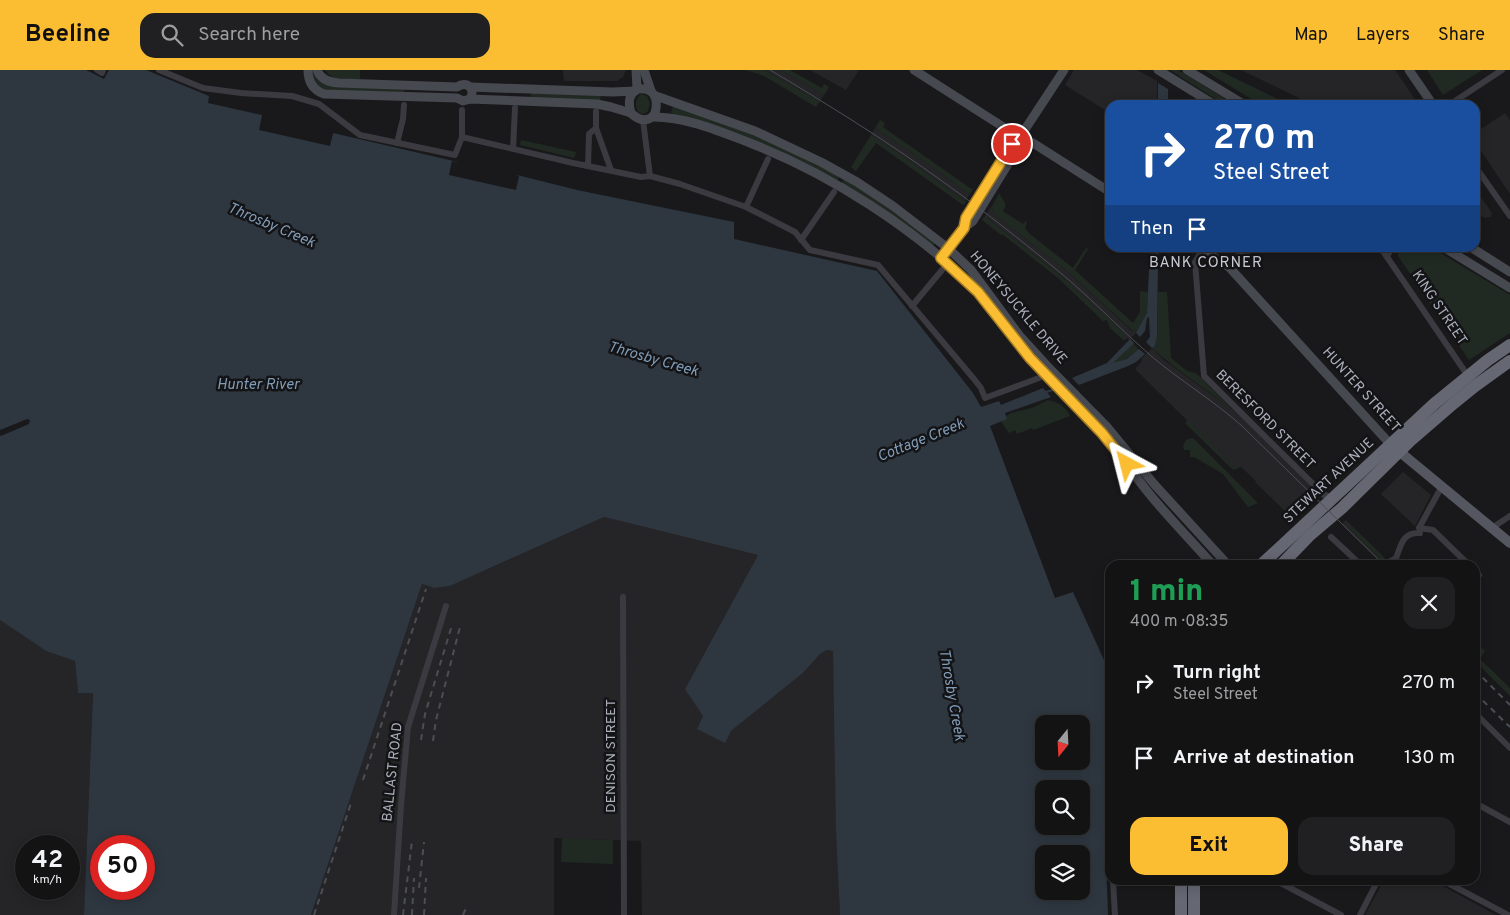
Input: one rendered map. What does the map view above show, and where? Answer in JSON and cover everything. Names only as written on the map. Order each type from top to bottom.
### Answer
[{"type":"highway","name":"STEWART AVENUE","points":[[1286,560],[1309,536],[1342,508],[1395,448],[1412,424],[1468,376],[1510,345]]},
{"type":"highway","name":"STEWART AVENUE","points":[[1266,560],[1333,497],[1475,386],[1510,361]]},
{"type":"highway","points":[[1181,915],[1182,885]]},
{"type":"highway","points":[[1194,885],[1194,915]]},
{"type":"main road","points":[[308,70],[309,80],[315,90],[324,94],[457,98],[463,101],[470,99],[597,104],[611,106],[631,113],[643,120],[653,117],[657,108],[644,70]]},
{"type":"main road","points":[[317,70],[325,80],[339,83],[457,87],[464,84],[470,87],[613,92],[645,88],[653,94]]},
{"type":"main road","points":[[631,113],[629,108],[632,93],[636,90],[636,70]]},
{"type":"main road","points":[[914,70],[1105,189]]},
{"type":"main road","points":[[941,258],[964,228],[973,221],[1016,151],[1020,137],[1064,70]]},
{"type":"main road","points":[[1158,70],[1207,100]]},
{"type":"main road","points":[[1187,70],[1236,100]]},
{"type":"main road","points":[[1409,70],[1430,100]]},
{"type":"main road","points":[[457,87],[455,91],[457,98]]},
{"type":"main road","points":[[470,87],[472,93],[470,99]]},
{"type":"main road","name":"HONEYSUCKLE DRIVE","points":[[653,94],[777,140],[857,182],[893,206],[949,249],[971,270],[1007,320],[1055,380]]},
{"type":"main road","name":"HONEYSUCKLE DRIVE","points":[[653,117],[676,118],[707,127],[788,160],[868,204],[919,240],[978,292],[1023,351],[1108,428],[1154,484],[1223,560]]},
{"type":"main road","name":"HUNTER STREET","points":[[1208,252],[1229,267],[1395,448],[1510,543]]},
{"type":"main road","points":[[1229,267],[1245,252]]},
{"type":"main road","points":[[1452,252],[1510,288]]},
{"type":"main road","points":[[1479,252],[1510,272]]},
{"type":"main road","points":[[1497,263],[1510,267]]},
{"type":"main road","name":"HONEYSUCKLE DRIVE","points":[[1068,393],[1102,433],[1156,503],[1207,560]]},
{"type":"street","points":[[97,70],[102,73],[103,70]]},
{"type":"street","points":[[161,70],[203,88],[241,93],[292,96],[319,104],[360,135],[455,155],[462,137],[462,110]]},
{"type":"street","points":[[1457,100],[1502,70]]},
{"type":"street","points":[[397,143],[403,119],[404,105]]},
{"type":"street","points":[[514,149],[515,108]]},
{"type":"street","points":[[596,111],[596,128],[610,170]]},
{"type":"street","points":[[643,120],[650,176]]},
{"type":"street","points":[[588,166],[589,134],[596,128]]},
{"type":"street","points":[[462,137],[641,177],[650,176],[680,184],[746,207],[795,232],[810,250],[878,266],[974,379],[981,388],[985,398],[1039,378]]},
{"type":"street","points":[[746,207],[768,159]]},
{"type":"street","points":[[1480,173],[1510,216]]},
{"type":"street","points":[[802,240],[834,192]]},
{"type":"street","name":"BERESFORD STREET","points":[[1200,252],[1196,262],[1204,376],[1324,495],[1333,497]]},
{"type":"street","name":"KING STREET","points":[[1384,252],[1468,376]]},
{"type":"street","points":[[1387,257],[1389,252]]},
{"type":"street","points":[[912,306],[942,270]]},
{"type":"street","points":[[1420,530],[1442,486]]},
{"type":"street","points":[[1492,528],[1510,516]]},
{"type":"street","points":[[1392,560],[1396,558],[1399,548],[1406,538],[1420,530],[1433,530],[1464,560]]},
{"type":"street","points":[[1331,537],[1355,560]]},
{"type":"street","name":"DENISON STREET","points":[[623,596],[624,915]]},
{"type":"street","name":"BALLAST ROAD","points":[[394,915],[408,726],[446,606]]},
{"type":"street","points":[[1480,718],[1510,748]]},
{"type":"street","points":[[1480,806],[1510,822]]},
{"type":"street","points":[[1113,885],[1114,915]]},
{"type":"street","points":[[1284,885],[1340,915]]},
{"type":"street","points":[[1360,915],[1375,885]]},
{"type":"street","points":[[1451,885],[1508,915]]},
{"type":"shaded area","points":[[311,70],[316,79],[325,85],[404,88],[404,95],[329,93],[314,86]]},
{"type":"shaded area","points":[[325,70],[360,70],[360,79],[336,78]]},
{"type":"shaded area","points":[[563,70],[626,70],[623,77],[617,81],[564,81]]},
{"type":"shaded area","points":[[746,70],[764,70],[820,101],[816,107],[764,76]]},
{"type":"shaded area","points":[[764,70],[781,70],[824,95],[820,101]]},
{"type":"shaded area","points":[[781,70],[790,70],[822,88],[824,84],[829,87],[824,95]]},
{"type":"shaded area","points":[[810,70],[859,70],[846,90]]},
{"type":"shaded area","points":[[1074,70],[1137,70],[1157,81],[1157,100],[1105,100],[1105,110],[1065,85]]},
{"type":"shaded area","points":[[1170,70],[1178,70],[1227,100],[1217,100]]},
{"type":"shaded area","points":[[1204,70],[1218,70],[1280,100],[1253,100]]},
{"type":"shaded area","points":[[1241,70],[1395,70],[1416,100],[1303,100]]},
{"type":"shaded area","points":[[1427,70],[1482,70],[1443,95]]},
{"type":"shaded area","points":[[531,91],[601,94],[600,102],[531,99]]},
{"type":"shaded area","points":[[641,94],[647,96],[650,103],[648,111],[644,114],[637,111],[636,106],[637,98]]},
{"type":"shaded area","points":[[673,106],[748,131],[840,176],[836,183],[696,121],[671,113]]},
{"type":"shaded area","points":[[1505,113],[1510,120],[1510,194],[1480,149],[1480,130]]},
{"type":"shaded area","points":[[880,120],[885,123],[883,127],[973,189],[970,194],[875,128]]},
{"type":"shaded area","points":[[875,128],[970,194],[965,201],[871,135]]},
{"type":"shaded area","points":[[871,135],[966,202],[963,205],[876,143],[856,171],[851,167]]},
{"type":"shaded area","points":[[521,140],[576,152],[574,158],[520,145]]},
{"type":"shaded area","points":[[844,179],[872,196],[935,243],[931,248],[840,185]]},
{"type":"shaded area","points":[[999,193],[1006,205],[1003,211],[1023,224],[1026,221],[1025,228],[1030,234],[1073,268],[1086,248],[1088,249],[1075,270],[1133,323],[1140,312],[1140,291],[1148,292],[1147,313],[1137,332],[1135,329],[1133,331],[1068,272],[993,213],[992,206]]},
{"type":"shaded area","points":[[1480,196],[1492,213],[1491,217],[1485,218],[1480,216]]},
{"type":"shaded area","points":[[992,206],[993,213],[1068,272],[1132,331],[1135,329],[1137,332],[1129,340],[1127,338],[1124,341],[1122,339],[1125,335],[1057,273],[984,217]]},
{"type":"shaded area","points":[[984,217],[1057,273],[1126,335],[1122,339],[1110,328],[1107,320],[1103,321],[1058,278],[982,220]]},
{"type":"shaded area","points":[[1398,252],[1439,252],[1510,295],[1510,333],[1469,360],[1398,256]]},
{"type":"shaded area","points":[[1158,292],[1167,292],[1171,358],[1187,371],[1196,373],[1239,416],[1152,348],[1155,346],[1157,336]]},
{"type":"shaded area","points":[[1133,343],[1139,350],[1124,360],[1112,363]]},
{"type":"shaded area","points":[[1152,348],[1164,360],[1240,415],[1320,494],[1315,499],[1311,496],[1291,517],[1241,467],[1234,467],[1135,369],[1142,361],[1141,359]]},
{"type":"shaded area","points":[[1048,400],[1061,405],[1070,416],[1017,434],[1015,430],[1009,433],[1000,420],[1011,413],[1032,408]]},
{"type":"shaded area","points":[[1188,420],[1234,467],[1240,467],[1234,470],[1230,467],[1185,423]]},
{"type":"shaded area","points":[[1192,438],[1258,503],[1248,507],[1223,474],[1194,457],[1190,457],[1190,450],[1184,450],[1183,446],[1186,440]]},
{"type":"shaded area","points":[[1403,472],[1431,495],[1415,526],[1381,494]]},
{"type":"shaded area","points":[[604,517],[758,555],[685,689],[731,731],[803,673],[820,654],[827,650],[833,651],[840,915],[642,915],[641,841],[554,838],[554,915],[311,915],[422,584],[434,588],[450,586]]},
{"type":"shaded area","points":[[1346,520],[1353,527],[1351,530],[1383,560],[1378,560],[1342,524]]},
{"type":"shaded area","points":[[1353,527],[1385,558],[1382,560],[1350,529]]},
{"type":"shaded area","points":[[0,620],[46,651],[75,661],[78,693],[93,693],[84,915],[0,915]]},
{"type":"shaded area","points":[[1480,646],[1485,651],[1480,659]]},
{"type":"shaded area","points":[[1480,659],[1510,688],[1510,696],[1480,666]]},
{"type":"shaded area","points":[[562,838],[613,840],[613,864],[561,862]]},
{"type":"shaded area","points":[[1381,885],[1441,885],[1496,915],[1365,915]]},
{"type":"water","name":"Hunter River","points":[[0,70],[86,70],[104,79],[109,70],[146,70],[209,96],[208,103],[262,115],[262,120],[332,136],[333,133],[458,162],[459,168],[516,180],[517,175],[577,190],[734,222],[734,239],[877,271],[973,393],[981,407],[999,401],[1001,405],[1043,388],[1051,397],[1005,413],[1007,419],[990,426],[1055,598],[1073,592],[1104,660],[1105,885],[1107,885],[1108,915],[840,915],[836,829],[833,651],[827,650],[820,654],[803,673],[731,731],[725,743],[697,729],[703,716],[685,689],[758,555],[604,517],[450,586],[434,588],[422,584],[311,915],[84,915],[93,693],[78,693],[75,661],[46,651],[0,620]]},
{"type":"water","points":[[1158,83],[1168,89],[1168,100],[1158,100]]},
{"type":"water","points":[[1150,252],[1159,252],[1157,336],[1155,346],[1152,348],[1146,342],[1150,337],[1149,317],[1147,318],[1145,331],[1140,337],[1136,333],[1147,313]]},
{"type":"water","points":[[1130,339],[1134,343],[1113,363],[1127,359],[1139,349],[1145,354],[1136,362],[1079,385],[1072,378],[1107,363]]},
{"type":"pier","points":[[262,115],[265,116],[264,118],[276,121],[276,123],[324,134],[324,132],[333,133],[330,146],[259,130]]},
{"type":"pier","points":[[452,161],[461,163],[461,166],[464,166],[464,168],[511,178],[514,175],[519,176],[516,190],[449,175]]},
{"type":"pier","points":[[27,419],[30,420],[29,424],[0,435],[0,430]]},
{"type":"waterway","points":[[1046,392],[1056,389]]},
{"type":"tram line","points":[[770,70],[905,155],[989,215],[1043,258],[1150,355],[1242,426],[1379,560]]},
{"type":"railway","points":[[363,780],[426,589]]},
{"type":"railway","points":[[421,740],[425,714],[452,625]]},
{"type":"railway","points":[[433,741],[436,720],[460,627]]},
{"type":"railway","points":[[1480,675],[1510,705]]},
{"type":"railway","points":[[1480,698],[1510,727]]},
{"type":"railway","points":[[314,915],[352,800]]},
{"type":"railway","points":[[403,915],[412,841]]},
{"type":"railway","points":[[419,888],[424,842]]},
{"type":"railway","points":[[412,915],[414,878]]},
{"type":"railway","points":[[424,915],[426,878]]},
{"type":"railway","points":[[463,915],[466,908]]},
{"type":"district","name":"BANK CORNER","points":[[1206,263]]},
{"type":"route","points":[[1012,144],[966,218],[964,228],[941,258],[978,292],[1017,343],[1102,433],[1127,464]]},
{"type":"water label","name":"Throsby Creek","points":[[271,226]]},
{"type":"water label","name":"Throsby Creek","points":[[653,360]]},
{"type":"water label","name":"Cottage Creek","points":[[921,441]]},
{"type":"water label","name":"Throsby Creek","points":[[951,695]]}]
